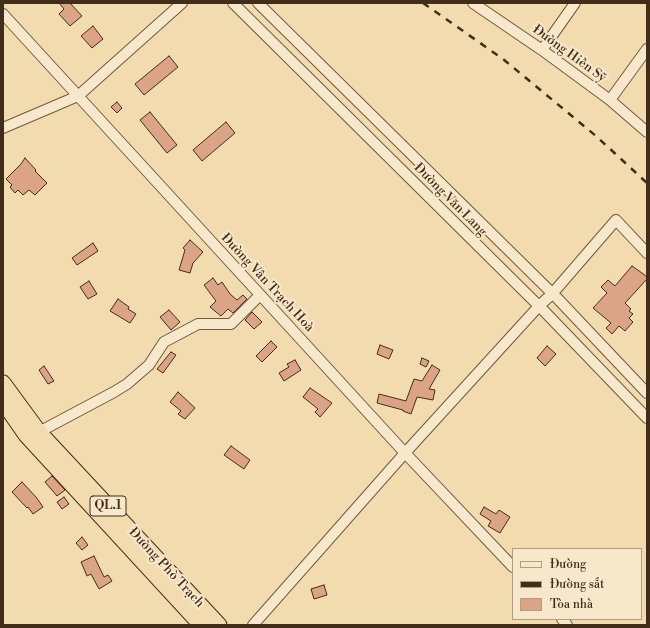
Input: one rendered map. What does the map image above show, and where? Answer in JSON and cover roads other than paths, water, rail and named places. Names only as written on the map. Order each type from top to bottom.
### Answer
[{"type":"highway","name":"Đường Phò Trạch","points":[[3,383],[39,432],[201,625]]},
{"type":"highway","name":"Đường Phò Trạch","points":[[3,402],[26,435],[219,625]]},
{"type":"street","points":[[3,128],[78,96],[182,3]]},
{"type":"street","name":"Đường Văn Lang","points":[[233,3],[539,306],[647,418]]},
{"type":"street","name":"Đường Văn Lang","points":[[258,3],[552,294],[647,393]]},
{"type":"street","name":"Đường Hiền Sỹ","points":[[473,3],[542,50],[610,100],[647,132]]},
{"type":"street","points":[[542,50],[575,3]]},
{"type":"street","name":"Đường Vân Trạch Hoà","points":[[3,14],[260,295],[512,566]]},
{"type":"street","points":[[610,100],[647,49]]},
{"type":"street","points":[[252,625],[405,452],[539,306],[552,294],[616,220],[647,253]]},
{"type":"street","points":[[39,432],[127,384],[149,365],[164,342],[198,324],[231,324],[260,295]]},
{"type":"railway","points":[[423,3],[503,59],[596,136],[647,183]]}]
